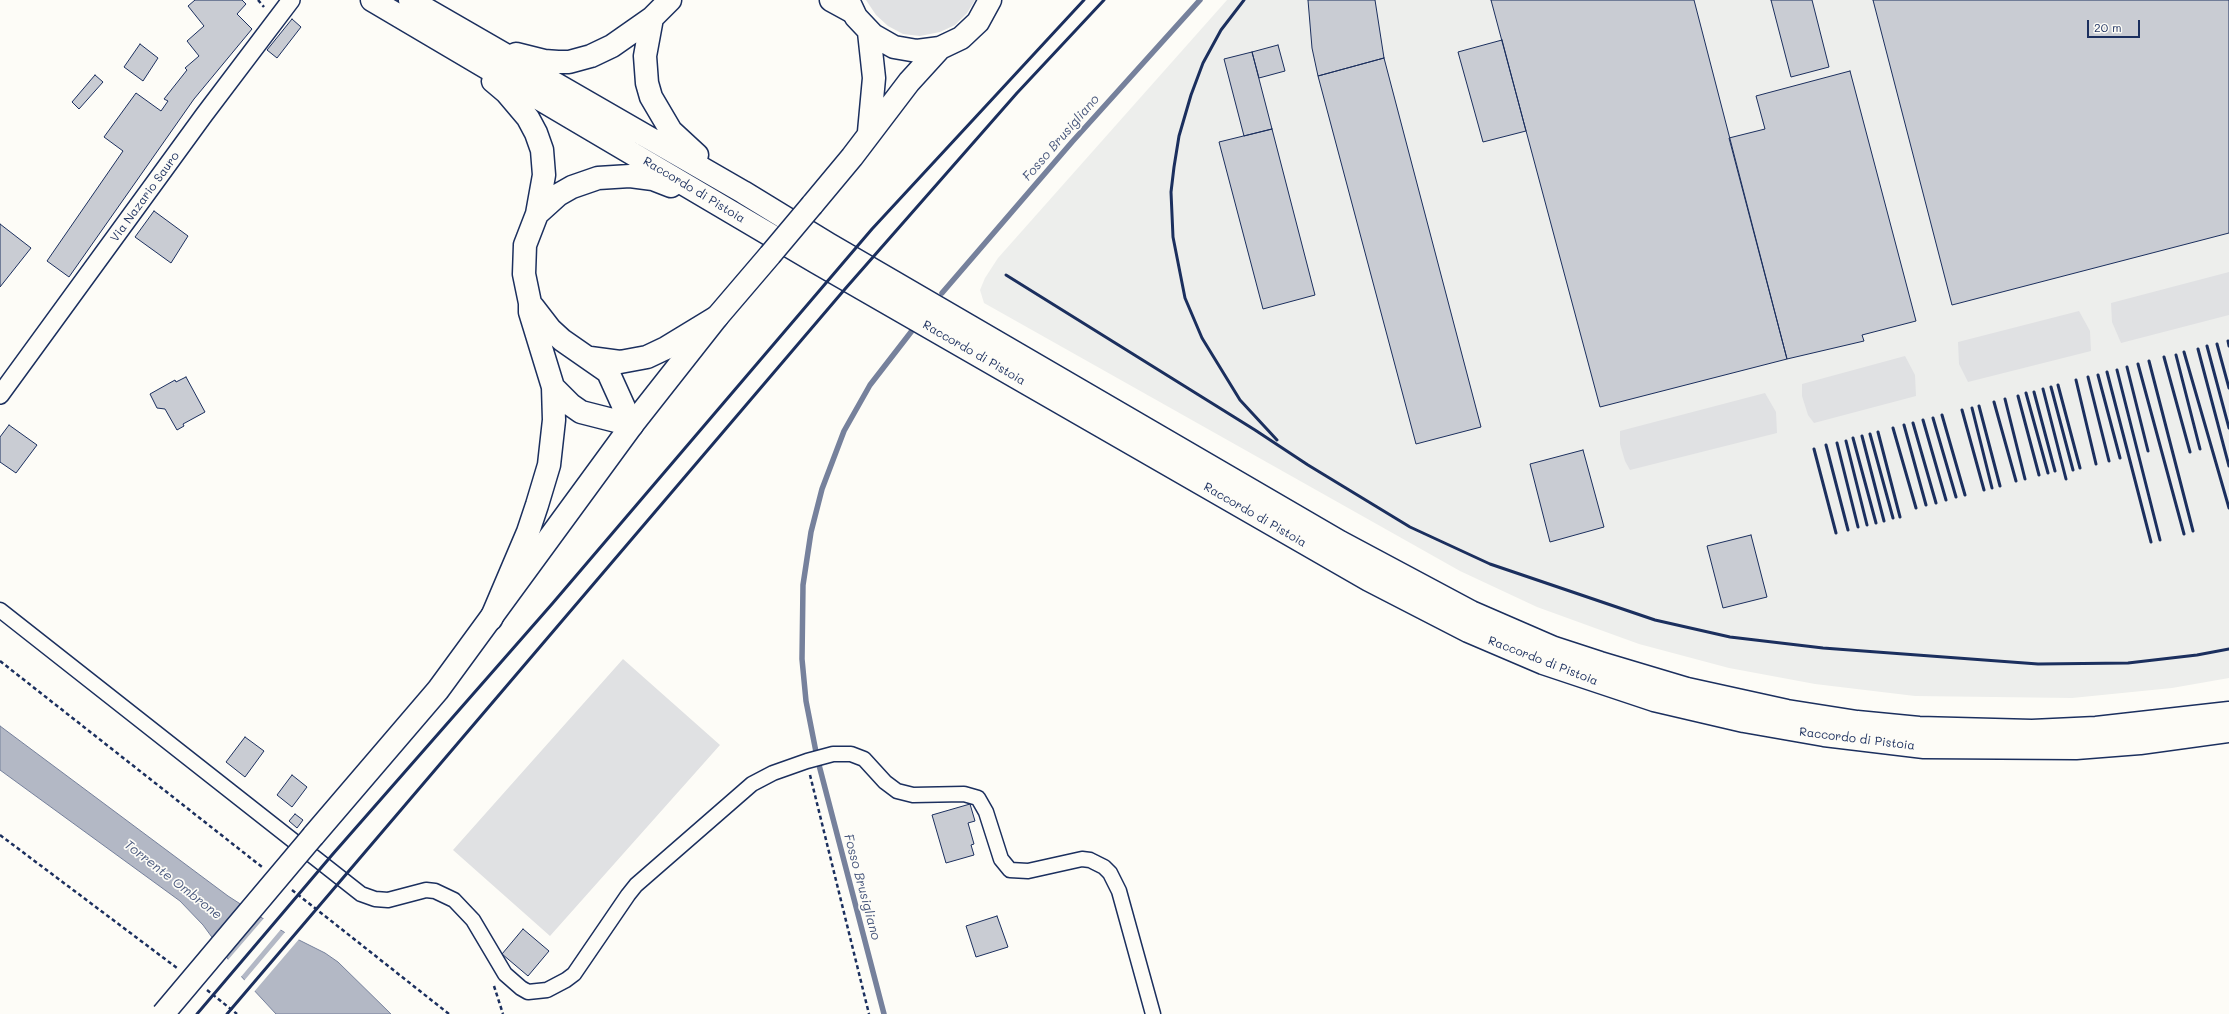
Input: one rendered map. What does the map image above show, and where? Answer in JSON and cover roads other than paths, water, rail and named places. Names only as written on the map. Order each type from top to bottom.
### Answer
[{"type":"main road","name":"Raccordo di Pistoia","points":[[372,0],[1164,464],[1369,580],[1468,631],[1578,676],[1654,700],[1744,721],[1824,735],[1924,747],[2076,748],[2140,743],[2228,727]]},
{"type":"main road","name":"Raccordo di Pistoia","points":[[410,0],[743,192],[1151,433],[1354,550],[1471,612],[1554,648],[1688,690],[1780,709],[1858,722],[1919,728],[2032,731],[2096,728],[2160,721],[2228,727]]},
{"type":"main road","points":[[478,40],[531,59],[569,62],[601,52],[652,18],[670,0]]},
{"type":"main road","points":[[831,0],[851,6],[869,32],[883,42],[899,48],[922,51],[940,48],[951,44],[970,31],[982,18],[990,0]]},
{"type":"main road","points":[[652,18],[645,56],[645,70],[647,83],[655,108],[678,140],[743,192]]},
{"type":"main road","points":[[869,32],[874,78],[873,104],[869,134]]},
{"type":"main road","points":[[442,40],[506,92],[525,114],[536,133],[542,150],[544,174],[537,214],[530,229],[524,254],[524,274],[530,303],[530,312],[553,387],[553,435],[545,477],[528,532],[491,618]]},
{"type":"main road","points":[[163,1014],[438,690],[632,425],[717,317],[812,205],[909,82],[940,48]]},
{"type":"main road","points":[[537,214],[558,195],[572,187],[587,181],[612,176],[653,179],[727,209]]},
{"type":"main road","points":[[530,303],[557,336],[608,372],[632,425]]},
{"type":"main road","points":[[588,358],[620,362],[647,357],[666,348],[717,317]]},
{"type":"main road","points":[[553,387],[570,405],[581,412],[632,425]]},
{"type":"main road","points":[[2160,721],[2229,700]]},
{"type":"street","name":"Via Nazario Sauro","points":[[0,395],[204,115],[291,0]]},
{"type":"street","points":[[0,610],[286,837],[361,894],[375,899],[388,900],[426,890],[435,891],[454,900],[473,920],[505,974],[528,992],[547,990],[574,974],[636,885],[746,789],[773,773],[807,761],[833,754],[851,754],[864,759],[885,782],[897,791],[913,795],[972,795],[978,798],[986,812],[1001,859],[1010,870],[1028,870],[1082,859],[1098,862],[1110,873],[1119,891],[1153,1014]]},
{"type":"water","name":"Torrente Ombrone","points":[[0,726],[228,896],[287,934],[325,953],[338,962],[391,1014],[276,1014],[239,974],[203,925],[180,901],[0,770]]},
{"type":"waterway","name":"Fosso Brusigliano","points":[[942,293],[1072,142],[1200,0]]},
{"type":"waterway","name":"Fosso Brusigliano","points":[[816,752],[806,701],[802,659],[803,585],[811,532],[822,489],[844,431],[870,385],[911,332]]},
{"type":"waterway","name":"Fosso Brusigliano","points":[[819,765],[884,1014]]},
{"type":"railway","points":[[197,1014],[332,855],[552,604],[872,229],[1084,0]]},
{"type":"railway","points":[[227,1014],[845,289],[1017,93],[1104,0]]},
{"type":"railway","points":[[1244,0],[1221,30],[1203,63],[1191,95],[1179,136],[1174,167],[1171,192],[1173,237],[1185,298],[1202,338],[1240,400],[1277,440]]},
{"type":"railway","points":[[1006,275],[1255,430],[1308,465],[1410,527],[1490,564],[1655,620],[1730,637],[1823,648],[2038,664],[2128,663],[2197,655],[2229,649]]},
{"type":"railway","points":[[2228,341],[2229,346]]},
{"type":"railway","points":[[2217,344],[2229,388]]},
{"type":"railway","points":[[2207,346],[2229,428]]},
{"type":"railway","points":[[2198,349],[2229,466]]},
{"type":"railway","points":[[2184,352],[2229,508]]},
{"type":"railway","points":[[2176,355],[2200,449]]},
{"type":"railway","points":[[2164,357],[2190,452]]},
{"type":"railway","points":[[2149,361],[2193,531]]},
{"type":"railway","points":[[2138,364],[2184,534]]},
{"type":"railway","points":[[2127,367],[2148,451]]},
{"type":"railway","points":[[2117,370],[2160,540]]},
{"type":"railway","points":[[2107,372],[2151,542]]},
{"type":"railway","points":[[2098,375],[2120,458]]},
{"type":"railway","points":[[2088,377],[2109,461]]},
{"type":"railway","points":[[2076,380],[2096,464]]},
{"type":"railway","points":[[2058,385],[2080,468]]},
{"type":"railway","points":[[2051,387],[2073,470]]},
{"type":"railway","points":[[2043,389],[2066,479]]},
{"type":"railway","points":[[2034,392],[2055,471]]},
{"type":"railway","points":[[2026,393],[2048,473]]},
{"type":"railway","points":[[2018,396],[2039,475]]},
{"type":"railway","points":[[2005,399],[2025,479]]},
{"type":"railway","points":[[1994,402],[2016,481]]},
{"type":"railway","points":[[1979,406],[2000,486]]},
{"type":"railway","points":[[1972,408],[1992,488]]},
{"type":"railway","points":[[1962,410],[1984,490]]},
{"type":"railway","points":[[1942,415],[1965,495]]},
{"type":"railway","points":[[1933,418],[1956,497]]},
{"type":"railway","points":[[1923,420],[1946,500]]},
{"type":"railway","points":[[1913,423],[1936,503]]},
{"type":"railway","points":[[1904,425],[1926,505]]},
{"type":"railway","points":[[1893,428],[1916,508]]},
{"type":"railway","points":[[1878,432],[1900,517]]},
{"type":"railway","points":[[1870,434],[1893,518]]},
{"type":"railway","points":[[1862,436],[1884,521]]},
{"type":"railway","points":[[1853,438],[1876,523]]},
{"type":"railway","points":[[1846,441],[1867,525]]},
{"type":"railway","points":[[1837,443],[1858,527]]},
{"type":"railway","points":[[1826,445],[1848,530]]},
{"type":"railway","points":[[1814,449],[1836,533]]}]
